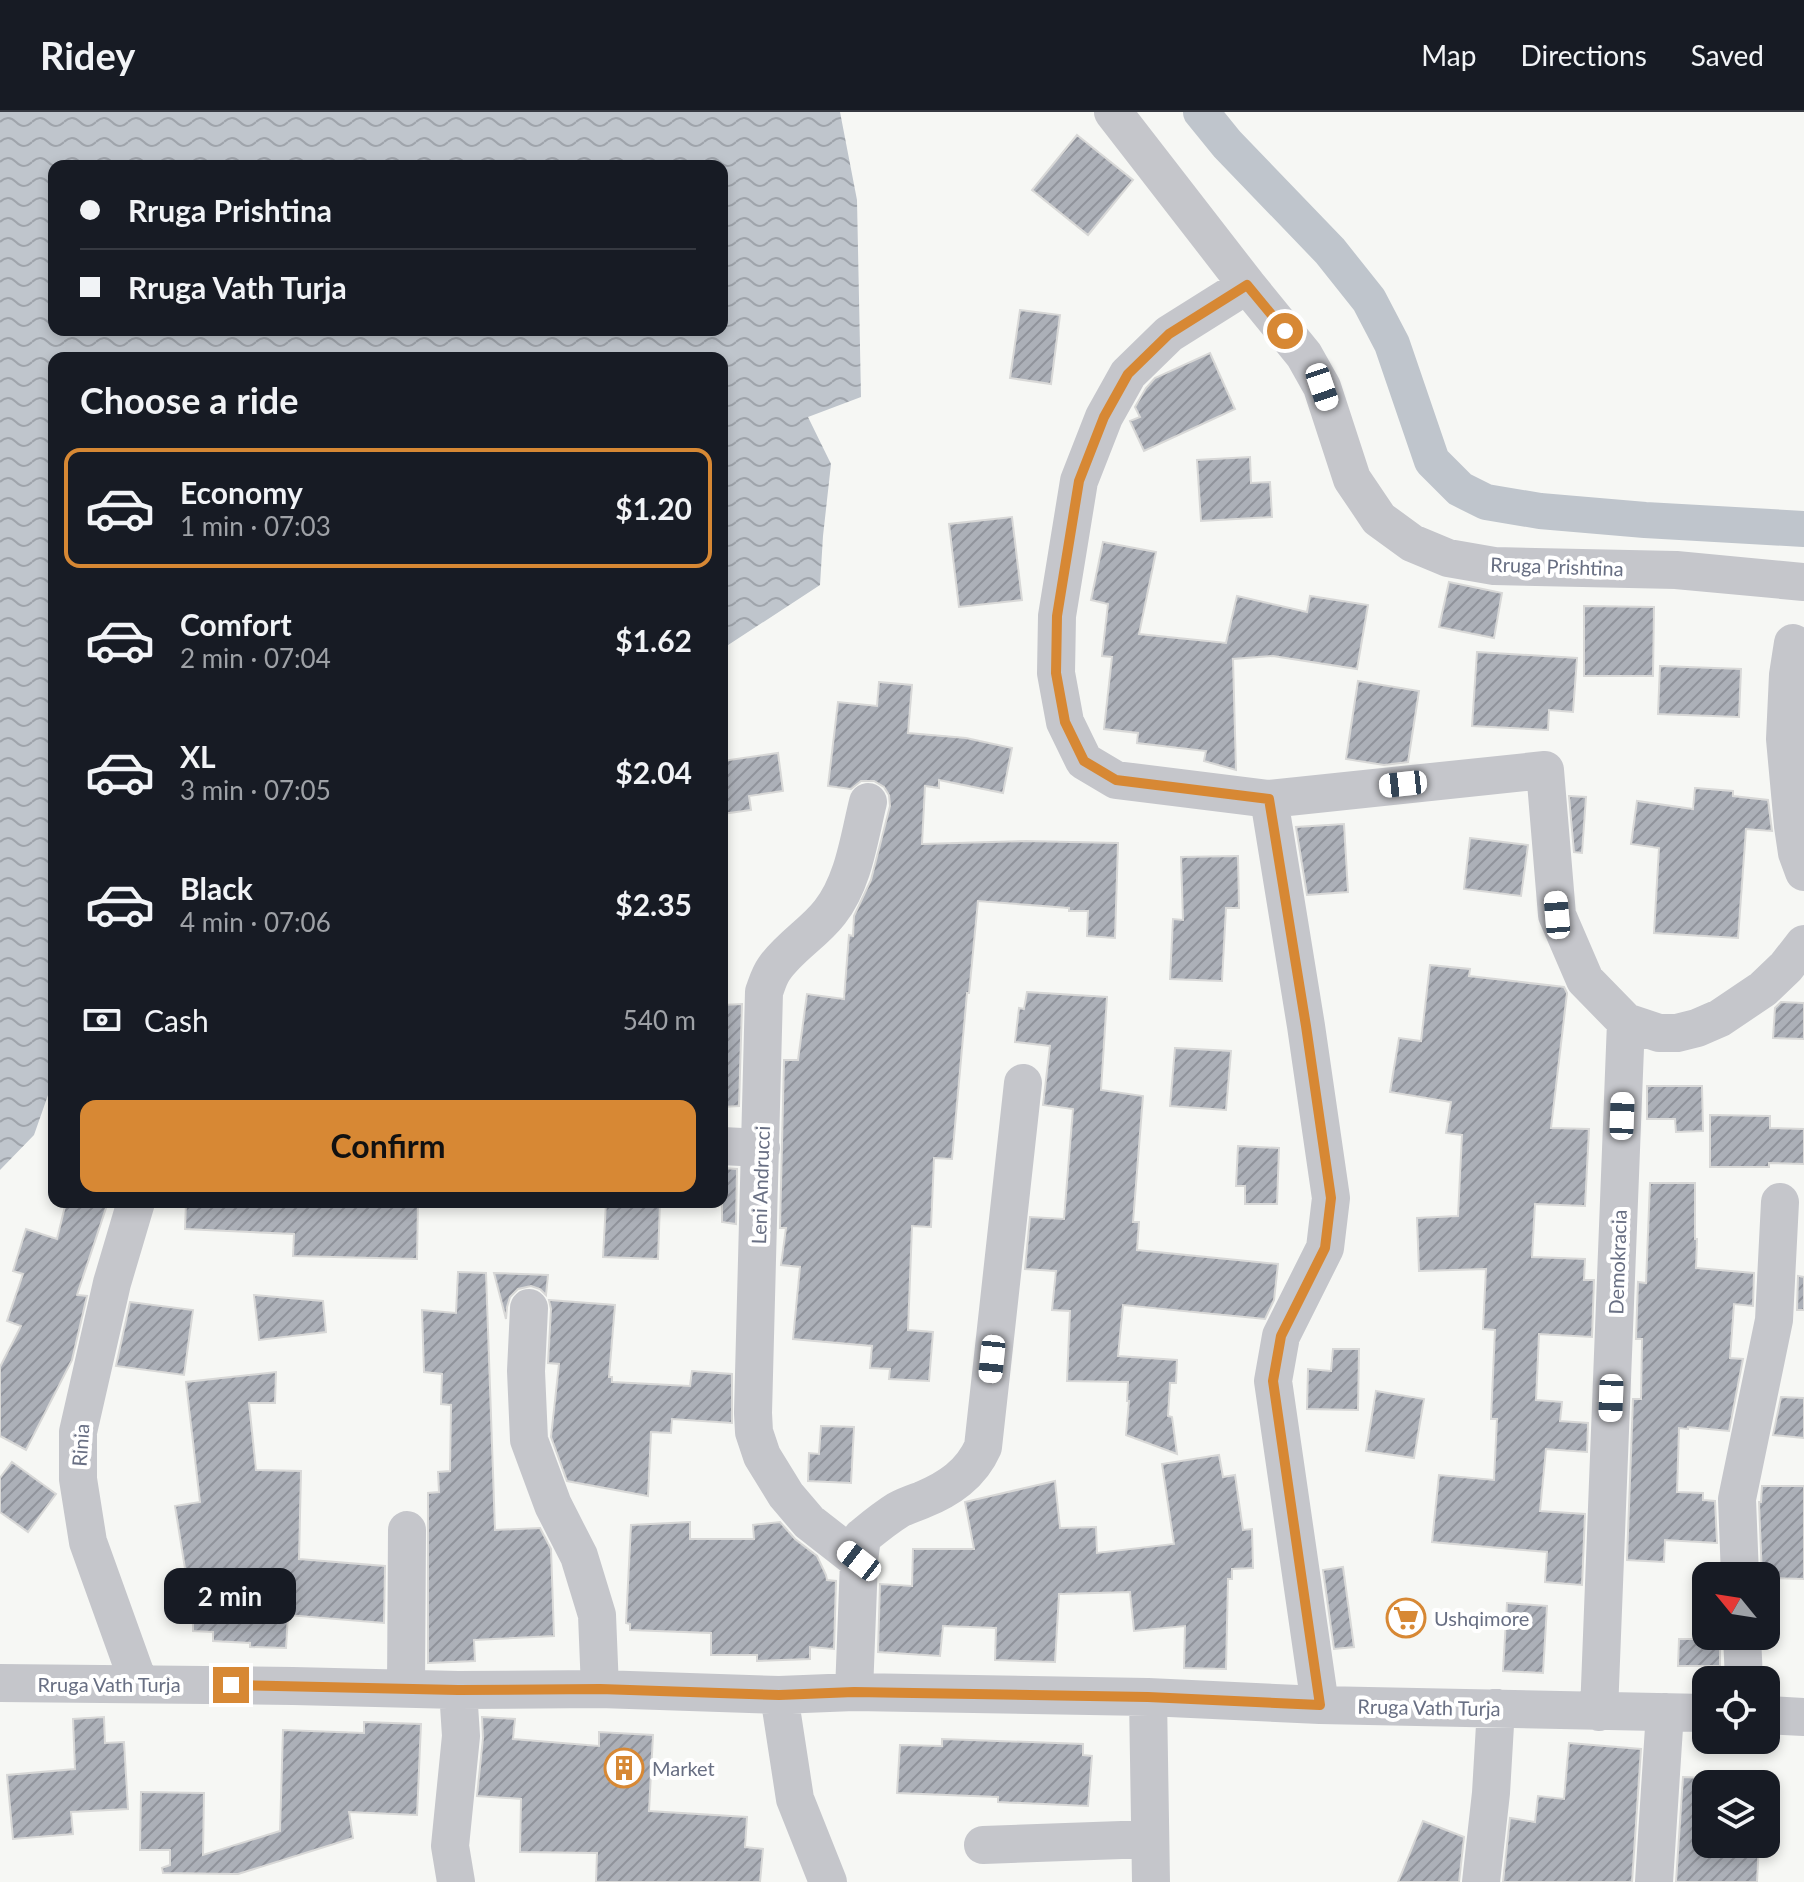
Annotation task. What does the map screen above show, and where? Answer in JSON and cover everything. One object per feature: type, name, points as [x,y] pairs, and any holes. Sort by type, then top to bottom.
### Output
[{"type":"street","name":"Rruga Prishtina","points":[[1113,112],[1304,355],[1322,387],[1352,479],[1379,519],[1412,543],[1448,558],[1494,566],[1676,570],[1804,582]]},
{"type":"street","points":[[1247,285],[1169,334],[1128,374],[1104,417],[1079,481],[1057,616],[1056,673],[1065,722],[1084,761],[1116,780],[1269,799],[1545,770],[1557,915],[1585,980],[1626,1022],[1659,1033],[1677,1033],[1708,1023],[1741,1005],[1786,967],[1804,944]]},
{"type":"street","points":[[1793,643],[1785,739],[1793,826],[1804,872]]},
{"type":"street","points":[[1269,799],[1331,1198],[1325,1248],[1281,1336],[1273,1381],[1320,1705]]},
{"type":"street","name":"Leni Andrucci","points":[[859,1561],[809,1522],[786,1495],[762,1456],[754,1432],[753,1413],[764,992],[771,972],[829,914],[842,894],[868,802]]},
{"type":"street","name":"Demokracia","points":[[1599,1712],[1626,1022]]},
{"type":"street","points":[[854,1692],[862,1537],[900,1509],[951,1486],[977,1461],[983,1447],[1023,1083]]},
{"type":"street","points":[[728,1146],[761,1148]]},
{"type":"street","points":[[1739,1562],[1737,1499],[1774,1320],[1780,1202]]},
{"type":"street","name":"Rinia","points":[[134,1208],[112,1283],[78,1432],[78,1479],[88,1542],[139,1684]]},
{"type":"street","points":[[529,1308],[526,1371],[529,1440],[553,1505],[579,1556],[597,1615],[600,1689]]},
{"type":"street","points":[[406,1689],[407,1530]]},
{"type":"street","name":"Rruga Vath Turja","points":[[0,1683],[458,1690],[600,1689],[779,1695],[854,1692],[1148,1697],[1320,1705],[1692,1713]]},
{"type":"street","points":[[456,1882],[450,1846],[461,1736],[458,1690]]},
{"type":"street","points":[[779,1695],[795,1799],[828,1882]]},
{"type":"street","points":[[1148,1697],[1151,1882]]},
{"type":"street","points":[[1481,1882],[1496,1708]]},
{"type":"street","points":[[1654,1882],[1665,1712]]},
{"type":"street","points":[[1780,1716],[1804,1717]]},
{"type":"street","points":[[983,1845],[1150,1839]]},
{"type":"water","points":[[0,112],[840,112],[857,200],[861,397],[808,417],[831,464],[820,585],[728,645],[728,352],[48,352],[48,1095],[34,1135],[0,1170]]},
{"type":"building","points":[[1077,135],[1133,180],[1088,235],[1032,190]]},
{"type":"building","points":[[1020,310],[1060,315],[1051,384],[1010,378]]},
{"type":"building","points":[[1210,353],[1235,409],[1144,451],[1130,421],[1140,417],[1135,407],[1146,388],[1155,378]]},
{"type":"building","points":[[1250,457],[1251,483],[1270,482],[1272,517],[1201,521],[1197,460]]},
{"type":"building","points":[[1012,517],[1022,600],[959,607],[949,524]]},
{"type":"building","points":[[1103,542],[1156,552],[1139,634],[1226,643],[1237,596],[1307,612],[1310,596],[1368,605],[1357,669],[1273,656],[1233,659],[1236,770],[1204,761],[1206,751],[1137,743],[1138,733],[1104,729],[1112,657],[1102,656],[1108,604],[1091,600]]},
{"type":"building","points":[[1449,582],[1502,593],[1494,638],[1439,627]]},
{"type":"building","points":[[1584,606],[1654,607],[1653,676],[1584,676]]},
{"type":"building","points":[[1477,652],[1577,658],[1573,712],[1549,710],[1548,730],[1472,726]]},
{"type":"building","points":[[1660,666],[1741,669],[1739,717],[1658,714]]},
{"type":"building","points":[[1358,681],[1419,691],[1408,762],[1384,765],[1346,759]]},
{"type":"building","points":[[879,682],[912,685],[908,733],[966,738],[1012,748],[1003,793],[939,780],[939,788],[925,786],[922,844],[1025,841],[1118,843],[1115,938],[1087,936],[1088,911],[978,901],[952,1159],[934,1158],[931,1227],[912,1226],[908,1330],[933,1332],[929,1381],[889,1379],[890,1369],[870,1368],[872,1346],[793,1339],[800,1267],[781,1265],[786,1228],[780,1228],[784,1060],[798,1060],[807,994],[844,999],[849,935],[853,936],[854,916],[871,880],[890,806],[884,787],[874,781],[861,781],[851,789],[828,786],[838,702],[877,706]]},
{"type":"building","points":[[778,753],[783,791],[749,796],[751,810],[728,813],[728,760]]},
{"type":"building","points":[[1695,788],[1733,791],[1733,796],[1768,800],[1772,831],[1746,829],[1738,938],[1654,933],[1659,848],[1631,844],[1637,801],[1693,809]]},
{"type":"building","points":[[1569,796],[1586,797],[1582,853],[1574,852]]},
{"type":"building","points":[[1344,824],[1348,892],[1307,895],[1296,827]]},
{"type":"building","points":[[1470,838],[1528,845],[1521,896],[1464,889]]},
{"type":"building","points":[[1238,856],[1239,908],[1226,908],[1222,981],[1170,979],[1173,919],[1183,920],[1181,857]]},
{"type":"building","points":[[1430,965],[1470,969],[1469,976],[1564,987],[1567,993],[1551,1128],[1589,1129],[1585,1206],[1535,1204],[1532,1257],[1585,1259],[1584,1280],[1594,1280],[1592,1337],[1539,1334],[1536,1400],[1562,1402],[1560,1421],[1588,1423],[1587,1452],[1546,1449],[1540,1511],[1585,1514],[1582,1585],[1545,1582],[1547,1552],[1432,1542],[1439,1475],[1494,1480],[1497,1419],[1491,1419],[1495,1330],[1483,1329],[1486,1269],[1419,1271],[1417,1218],[1458,1216],[1462,1135],[1446,1133],[1451,1102],[1390,1092],[1399,1038],[1421,1041]]},
{"type":"building","points":[[1027,992],[1107,997],[1101,1090],[1143,1096],[1133,1222],[1139,1222],[1137,1250],[1278,1264],[1274,1300],[1265,1319],[1123,1305],[1118,1356],[1177,1360],[1176,1383],[1170,1383],[1168,1416],[1172,1417],[1177,1454],[1126,1435],[1128,1382],[1067,1381],[1070,1311],[1052,1310],[1056,1271],[1025,1269],[1030,1217],[1064,1219],[1073,1109],[1043,1105],[1050,1046],[1015,1042],[1019,1008],[1024,1009]]},
{"type":"building","points":[[1781,1002],[1804,1003],[1804,1039],[1773,1038],[1775,1008]]},
{"type":"building","points":[[742,1004],[739,1106],[728,1107],[728,1005]]},
{"type":"building","points":[[1175,1048],[1231,1051],[1226,1110],[1170,1106]]},
{"type":"building","points":[[1647,1086],[1702,1086],[1703,1131],[1676,1132],[1675,1119],[1647,1119]]},
{"type":"building","points":[[1710,1115],[1770,1116],[1770,1128],[1804,1129],[1804,1164],[1710,1167]]},
{"type":"building","points":[[1238,1146],[1279,1148],[1277,1204],[1245,1204],[1245,1186],[1236,1186]]},
{"type":"building","points":[[728,1168],[737,1169],[736,1224],[722,1222],[722,1208],[728,1208]]},
{"type":"building","points":[[1650,1183],[1695,1183],[1696,1268],[1754,1273],[1753,1306],[1734,1304],[1730,1358],[1743,1359],[1729,1431],[1679,1428],[1677,1492],[1703,1493],[1703,1500],[1715,1501],[1717,1543],[1665,1540],[1664,1562],[1627,1560],[1633,1399],[1641,1399],[1642,1339],[1636,1339],[1638,1282],[1646,1283]]},
{"type":"building","points":[[65,1208],[106,1208],[77,1295],[87,1296],[72,1360],[26,1450],[0,1436],[0,1367],[21,1326],[7,1321],[23,1274],[13,1271],[26,1229],[57,1239]]},
{"type":"building","points":[[186,1208],[418,1208],[417,1259],[293,1256],[294,1234],[185,1229]]},
{"type":"building","points":[[606,1208],[660,1208],[658,1259],[603,1257]]},
{"type":"building","points":[[458,1272],[486,1273],[495,1530],[540,1528],[551,1549],[554,1636],[474,1640],[475,1661],[428,1663],[428,1493],[439,1492],[438,1472],[450,1471],[451,1405],[441,1404],[442,1374],[424,1372],[422,1310],[456,1313]]},
{"type":"building","points":[[494,1273],[548,1275],[546,1295],[531,1286],[518,1289],[510,1297],[506,1319]]},
{"type":"building","points":[[1798,1276],[1804,1277],[1804,1310],[1797,1310]]},
{"type":"building","points":[[254,1295],[323,1301],[326,1332],[259,1340]]},
{"type":"building","points":[[549,1300],[615,1305],[609,1377],[612,1377],[612,1382],[690,1386],[692,1371],[732,1374],[732,1423],[672,1419],[671,1433],[651,1432],[648,1496],[567,1481],[551,1437],[559,1364],[548,1363]]},
{"type":"building","points":[[130,1302],[193,1310],[184,1375],[116,1366]]},
{"type":"building","points":[[1333,1349],[1359,1349],[1358,1410],[1307,1409],[1308,1369],[1331,1371]]},
{"type":"building","points":[[276,1372],[275,1403],[249,1403],[256,1470],[301,1471],[299,1559],[385,1566],[384,1623],[288,1615],[286,1648],[250,1647],[250,1643],[213,1641],[213,1632],[193,1631],[193,1623],[175,1622],[177,1581],[187,1581],[175,1506],[200,1502],[186,1382]]},
{"type":"building","points":[[1376,1391],[1424,1399],[1414,1458],[1366,1451]]},
{"type":"building","points":[[1781,1397],[1804,1398],[1804,1438],[1773,1435]]},
{"type":"building","points":[[821,1426],[854,1427],[851,1483],[808,1481],[809,1453],[819,1454]]},
{"type":"building","points":[[1219,1455],[1223,1477],[1235,1475],[1243,1530],[1252,1529],[1253,1568],[1232,1569],[1232,1579],[1228,1579],[1226,1669],[1184,1668],[1185,1626],[1134,1631],[1130,1592],[1059,1594],[1055,1662],[995,1660],[996,1628],[943,1626],[940,1656],[878,1652],[880,1584],[912,1586],[913,1549],[974,1549],[965,1502],[1055,1481],[1060,1528],[1096,1527],[1097,1553],[1174,1544],[1162,1464]]},
{"type":"building","points":[[12,1462],[56,1494],[28,1532],[0,1512],[0,1478]]},
{"type":"building","points":[[1762,1486],[1804,1486],[1804,1579],[1780,1578],[1780,1562],[1761,1562]]},
{"type":"building","points":[[690,1522],[690,1539],[754,1539],[753,1525],[780,1522],[817,1556],[827,1580],[836,1581],[834,1649],[810,1647],[810,1659],[757,1661],[757,1655],[711,1655],[711,1633],[630,1630],[630,1624],[626,1623],[631,1525]]},
{"type":"building","points":[[1343,1567],[1354,1647],[1334,1649],[1323,1570]]},
{"type":"building","points":[[1507,1603],[1547,1606],[1543,1673],[1503,1671]]},
{"type":"building","points":[[1679,1639],[1692,1639],[1692,1650],[1720,1650],[1720,1666],[1678,1666]]},
{"type":"building","points":[[104,1717],[105,1743],[124,1742],[128,1809],[71,1812],[73,1834],[13,1839],[7,1775],[75,1769],[73,1719]]},
{"type":"building","points":[[482,1717],[515,1719],[513,1739],[599,1746],[599,1732],[653,1735],[649,1811],[747,1817],[745,1847],[763,1849],[760,1882],[596,1882],[597,1853],[520,1852],[521,1799],[477,1796]]},
{"type":"building","points":[[364,1722],[421,1724],[417,1815],[349,1812],[353,1838],[238,1874],[163,1873],[162,1868],[170,1865],[170,1850],[140,1850],[141,1792],[204,1793],[203,1855],[280,1831],[283,1730],[364,1733]]},
{"type":"building","points":[[942,1739],[1083,1744],[1083,1755],[1092,1756],[1088,1806],[998,1802],[998,1797],[897,1793],[900,1745],[942,1746]]},
{"type":"building","points":[[1569,1743],[1641,1749],[1632,1882],[1503,1882],[1510,1818],[1535,1822],[1538,1796],[1564,1799]]},
{"type":"building","points":[[1683,1777],[1692,1777],[1692,1858],[1758,1858],[1757,1882],[1676,1882]]},
{"type":"building","points":[[1423,1821],[1464,1837],[1459,1882],[1398,1882]]},
{"type":"waterway","points":[[1201,112],[1227,144],[1330,251],[1369,300],[1392,344],[1432,461],[1460,489],[1486,502],[1540,511],[1804,529]]},
{"type":"place","name":"Ushqimore","points":[[1406,1618]]},
{"type":"place","name":"Market","points":[[624,1768]]},
{"type":"route","points":[[231,1685],[458,1690],[600,1689],[779,1695],[854,1692],[1148,1697],[1320,1705],[1273,1381],[1281,1336],[1325,1248],[1331,1198],[1269,799],[1116,780],[1100,771],[1084,761],[1065,722],[1056,673],[1057,616],[1079,481],[1104,417],[1128,374],[1169,334],[1247,285],[1285,331]]}]
